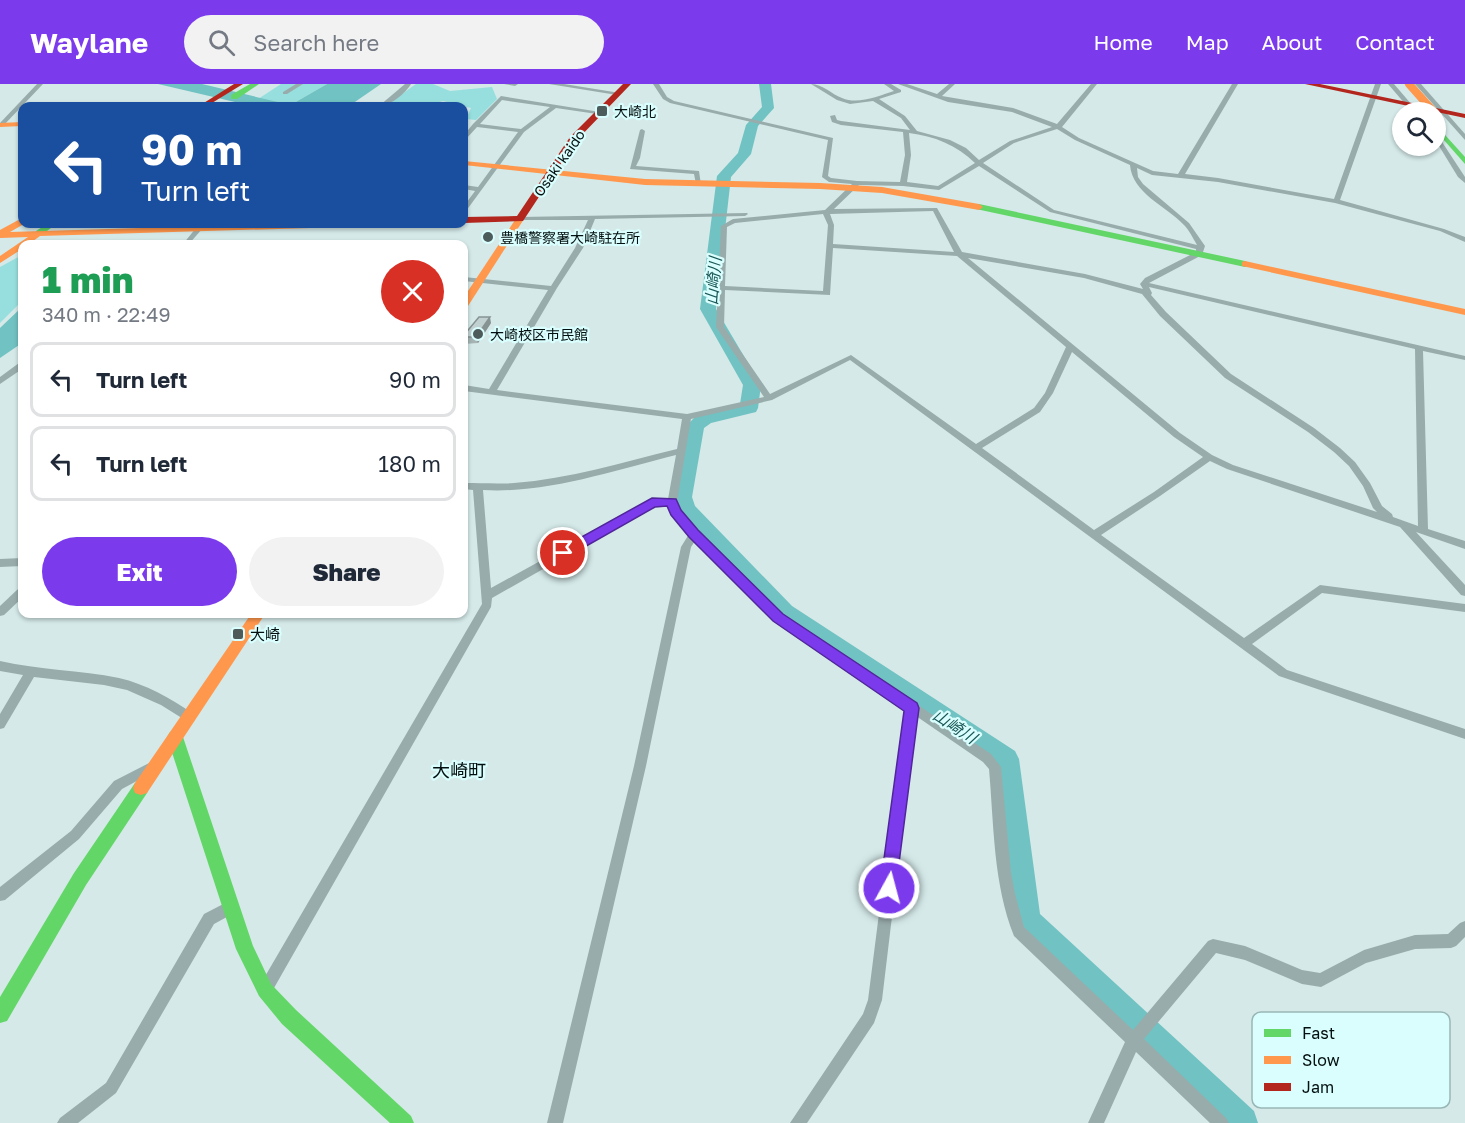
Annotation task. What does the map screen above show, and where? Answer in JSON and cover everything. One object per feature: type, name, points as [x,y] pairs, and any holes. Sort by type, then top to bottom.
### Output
[{"type":"main road","points":[[232,97],[269,84]]},
{"type":"main road","points":[[1309,84],[1375,90],[1399,102]]},
{"type":"main road","points":[[1399,84],[1414,102]]},
{"type":"main road","points":[[1409,84],[1426,102]]},
{"type":"main road","name":"Osaki kaido","points":[[468,298],[573,139],[622,89]]},
{"type":"main road","points":[[1446,114],[1465,116]]},
{"type":"main road","points":[[1,125],[18,124]]},
{"type":"main road","points":[[1446,125],[1465,149]]},
{"type":"main road","points":[[1446,143],[1460,165]]},
{"type":"main road","points":[[468,163],[645,182],[855,185],[924,196],[1199,251],[1465,312]]},
{"type":"main road","points":[[468,220],[520,219]]},
{"type":"main road","points":[[0,235],[18,224]]},
{"type":"main road","points":[[0,235],[39,239],[91,233],[187,228]]},
{"type":"main road","points":[[0,250],[18,241]]},
{"type":"main road","points":[[0,260],[18,250]]},
{"type":"main road","points":[[0,260],[18,252]]},
{"type":"main road","points":[[0,1014],[80,879],[255,618]]},
{"type":"main road","points":[[175,737],[245,949],[266,990],[290,1017],[404,1123]]},
{"type":"street","points":[[285,93],[300,84]]},
{"type":"street","points":[[387,102],[408,84]]},
{"type":"street","points":[[507,84],[515,84]]},
{"type":"street","points":[[552,84],[622,89]]},
{"type":"street","points":[[656,84],[665,98],[672,102],[831,139],[825,177],[829,180],[855,185],[903,184],[939,188],[1012,142],[1058,128],[1094,84]]},
{"type":"street","points":[[814,84],[839,99],[852,103],[896,93]]},
{"type":"street","points":[[879,84],[896,93]]},
{"type":"street","points":[[887,84],[899,91],[896,93]]},
{"type":"street","points":[[901,84],[938,97],[1009,109],[1058,128],[1133,166],[1152,173],[1291,191],[1442,230],[1465,240]]},
{"type":"street","points":[[938,97],[952,84]]},
{"type":"street","points":[[1181,176],[1235,84]]},
{"type":"street","points":[[1391,84],[1406,102]]},
{"type":"street","points":[[1418,84],[1430,102]]},
{"type":"street","points":[[23,102],[38,86]]},
{"type":"street","points":[[1336,201],[1375,90]]},
{"type":"street","points":[[468,134],[501,98],[597,112]]},
{"type":"street","points":[[874,99],[903,117],[915,132]]},
{"type":"street","points":[[468,204],[522,130],[555,106]]},
{"type":"street","points":[[1,125],[18,107]]},
{"type":"street","points":[[833,116],[834,121],[841,123],[915,132],[958,144],[978,162],[1060,215],[1199,251]]},
{"type":"street","points":[[1446,121],[1465,138]]},
{"type":"street","points":[[476,125],[522,130]]},
{"type":"street","points":[[642,131],[639,140],[639,157],[632,168],[697,172],[699,184]]},
{"type":"street","points":[[903,184],[908,155],[906,131]]},
{"type":"street","points":[[1446,150],[1465,169]]},
{"type":"street","points":[[1460,165],[1465,181]]},
{"type":"street","points":[[1133,166],[1135,177],[1141,185],[1187,224],[1201,246],[1199,251],[1148,280],[1146,294],[1163,314],[1228,376],[1311,430],[1352,464],[1367,485],[1378,508],[1402,523],[1465,592]]},
{"type":"street","points":[[769,398],[720,327],[724,226],[733,221],[826,213],[855,185]]},
{"type":"street","points":[[468,188],[478,189]]},
{"type":"street","points":[[520,219],[935,209],[959,254],[1177,435],[1209,457],[1291,489],[1465,545]]},
{"type":"street","points":[[723,288],[827,293],[831,225],[826,213]]},
{"type":"street","points":[[491,392],[579,248],[593,217]]},
{"type":"street","points":[[190,240],[201,228]]},
{"type":"street","points":[[830,246],[959,254],[1085,276],[1465,358]]},
{"type":"street","points":[[468,279],[553,288]]},
{"type":"street","points":[[975,448],[1037,410],[1049,393],[1071,346]]},
{"type":"street","points":[[1419,348],[1423,531]]},
{"type":"street","points":[[468,389],[687,417],[769,398],[851,357],[1283,673],[1465,734]]},
{"type":"street","points":[[0,381],[18,368]]},
{"type":"street","points":[[687,417],[672,502],[675,512],[694,534],[782,621],[987,758],[995,767],[1007,884],[1012,914],[1019,931],[1221,1123]]},
{"type":"street","points":[[468,487],[478,488],[555,481],[680,451]]},
{"type":"street","points":[[1093,535],[1209,457]]},
{"type":"street","points":[[266,990],[331,872],[488,604],[478,488]]},
{"type":"street","points":[[488,595],[652,503],[672,502]]},
{"type":"street","points":[[555,1123],[640,766],[686,547],[694,534]]},
{"type":"street","points":[[0,563],[18,562]]},
{"type":"street","points":[[1243,645],[1320,590],[1465,608]]},
{"type":"street","points":[[0,612],[18,596]]},
{"type":"street","points":[[0,666],[30,674],[120,683],[158,699],[189,717]]},
{"type":"street","points":[[0,724],[30,674]]},
{"type":"street","points":[[798,1123],[869,1017],[875,1000],[911,708]]},
{"type":"street","points":[[0,895],[75,835],[118,785],[157,764]]},
{"type":"street","points":[[65,1123],[111,1088],[209,919],[231,907]]},
{"type":"street","points":[[1096,1123],[1133,1040],[1213,946],[1245,953],[1302,977],[1321,980],[1364,957],[1415,942],[1451,941],[1465,928]]},
{"type":"shaded area","points":[[158,84],[202,84],[278,102],[235,102]]},
{"type":"shaded area","points":[[281,84],[327,84],[296,102],[255,101]]},
{"type":"shaded area","points":[[327,84],[381,84],[355,102],[296,102]]},
{"type":"shaded area","points":[[416,84],[433,84],[450,91],[492,87],[497,99],[476,120],[468,119],[471,108],[468,107],[468,102],[391,102]]},
{"type":"shaded area","points":[[18,257],[18,305],[0,323],[0,267]]},
{"type":"shaded area","points":[[18,311],[18,346],[0,358],[0,328]]},
{"type":"building","points":[[479,317],[490,317],[476,337],[468,337],[468,330]]},
{"type":"waterway","name":"山崎川","points":[[765,84],[768,108],[752,125],[744,154],[724,176],[708,309],[752,385],[749,408],[705,418],[695,426],[682,497],[685,509],[784,612],[1006,759],[1027,921],[1242,1123]]},
{"type":"traffic: fast","points":[[234,97],[255,84]]},
{"type":"traffic: fast","points":[[1446,139],[1465,162]]},
{"type":"traffic: fast","points":[[979,207],[1245,264]]},
{"type":"traffic: fast","points":[[39,233],[46,228]]},
{"type":"traffic: fast","points":[[175,737],[245,949],[265,990],[289,1017],[404,1123]]},
{"type":"traffic: fast","points":[[0,1014],[80,879],[141,788]]},
{"type":"traffic: slow","points":[[1409,84],[1425,102]]},
{"type":"traffic: slow","points":[[0,125],[18,124]]},
{"type":"traffic: slow","points":[[468,163],[645,182],[820,186],[882,190],[979,207]]},
{"type":"traffic: slow","points":[[468,298],[520,219]]},
{"type":"traffic: slow","points":[[0,234],[18,223]]},
{"type":"traffic: slow","points":[[0,235],[218,228]]},
{"type":"traffic: slow","points":[[29,240],[38,234]]},
{"type":"traffic: slow","points":[[0,260],[18,248]]},
{"type":"traffic: slow","points":[[1245,264],[1465,312]]},
{"type":"traffic: slow","points":[[141,788],[255,618]]},
{"type":"traffic: jam","points":[[210,102],[239,84]]},
{"type":"traffic: jam","points":[[468,220],[520,219],[573,139],[627,84]]},
{"type":"traffic: jam","points":[[1309,84],[1465,116]]},
{"type":"place","name":"大崎北","points":[[602,111]]},
{"type":"place","name":"豊橋警察署大崎駐在所","points":[[488,237]]},
{"type":"place","name":"大崎校区市民館","points":[[478,334]]},
{"type":"place","name":"大崎","points":[[238,634]]},
{"type":"district","name":"大崎町","points":[[459,770]]},
{"type":"route","points":[[563,553],[652,503],[672,502],[675,512],[694,534],[787,625],[911,708],[889,888]]}]
